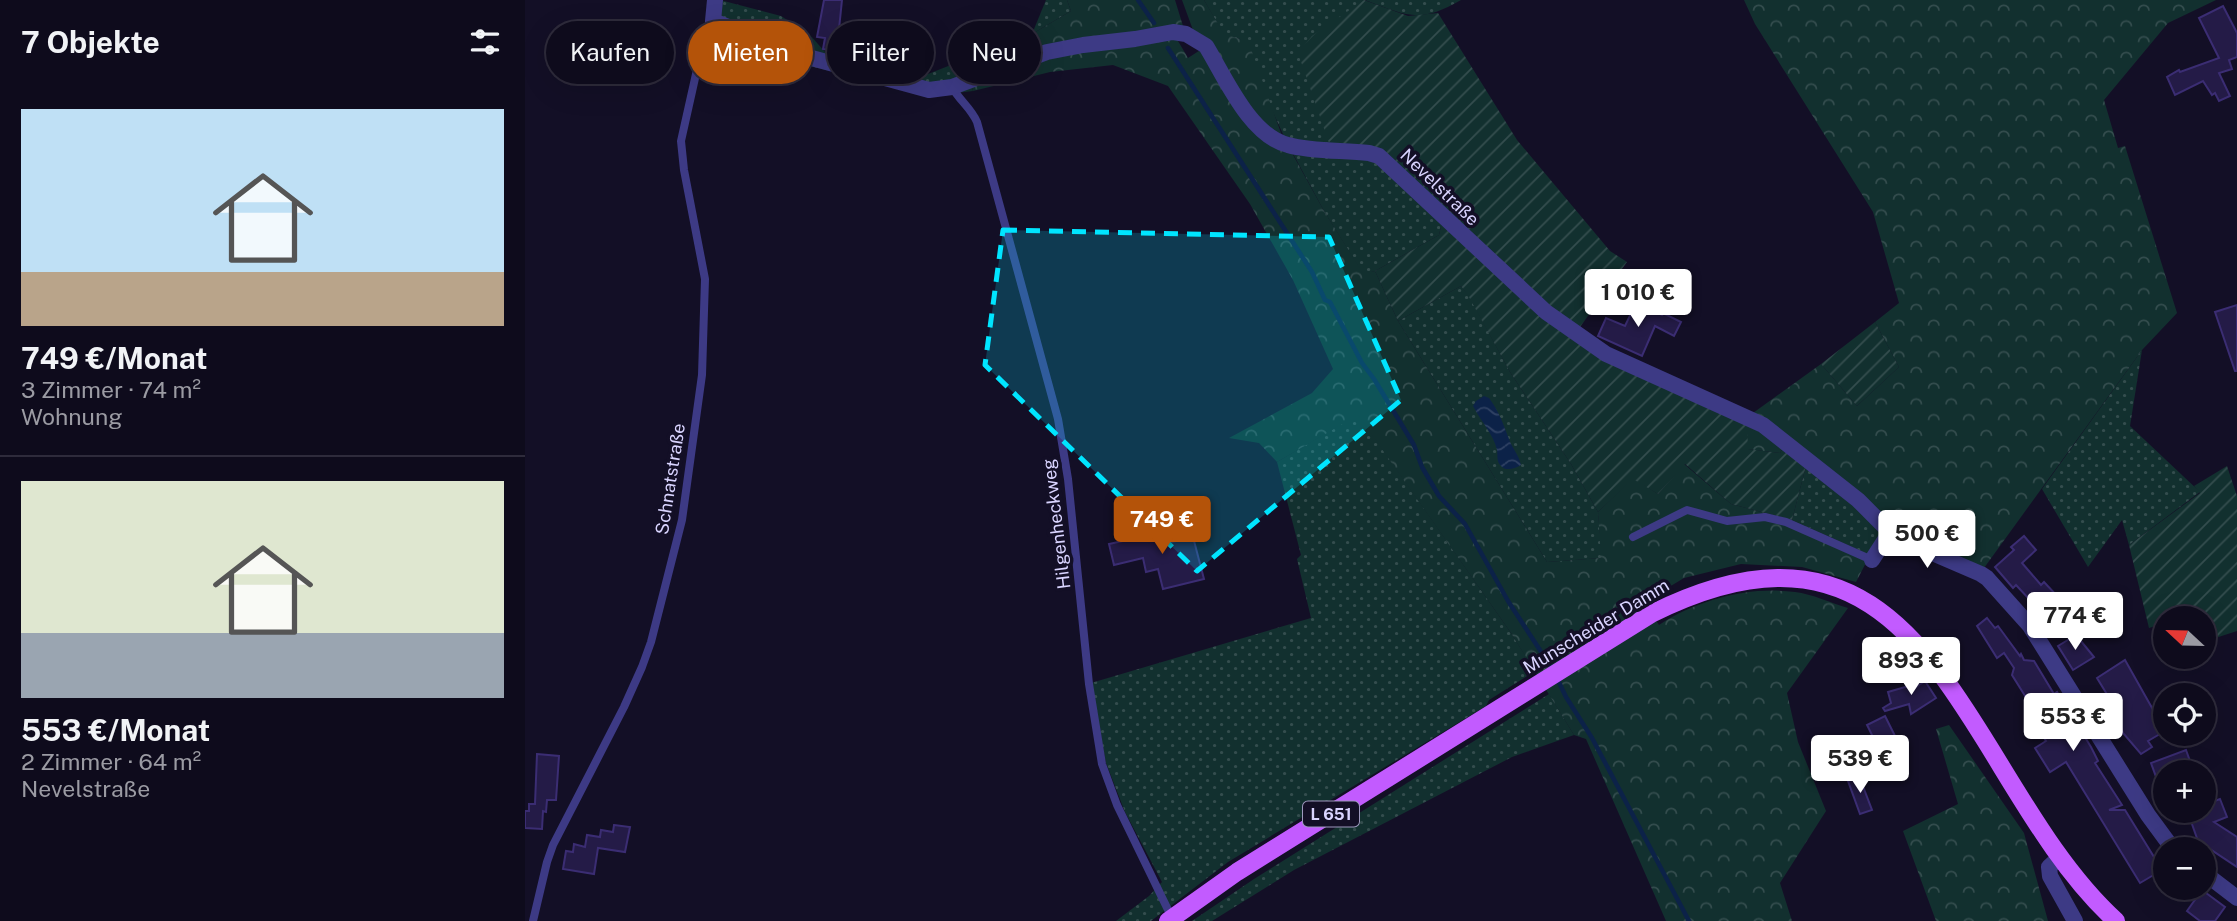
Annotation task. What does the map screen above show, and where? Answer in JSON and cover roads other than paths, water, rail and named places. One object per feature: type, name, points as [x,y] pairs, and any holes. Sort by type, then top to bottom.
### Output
[{"type":"main road","name":"Munscheider Damm","points":[[1170,919],[1237,872],[1651,614],[1711,587],[1754,578],[1800,579],[1828,586],[1870,605],[1899,625],[1932,661],[2073,875],[2116,921]]},
{"type":"street","points":[[713,21],[715,0]]},
{"type":"street","name":"Nevelstraße","points":[[813,58],[920,88],[939,90],[1047,52],[1173,32],[1196,39],[1206,46],[1252,120],[1268,136],[1280,143],[1295,146],[1379,156],[1546,312],[1606,354],[1763,425],[1858,500],[1890,532],[1981,574],[2030,626],[2164,837]]},
{"type":"street","points":[[1872,560],[1890,532]]},
{"type":"street","points":[[2060,857],[2049,867],[2050,876],[2075,921]]},
{"type":"street","points":[[2216,882],[2237,898]]},
{"type":"lane","name":"Schnatstraße","points":[[533,921],[553,845],[642,667],[682,520],[702,375],[705,279],[681,141],[694,84]]},
{"type":"lane","name":"Hilgenheckweg","points":[[951,87],[977,122],[1058,419],[1068,478],[1091,706],[1102,764],[1117,805],[1170,919]]},
{"type":"lane","points":[[1633,537],[1687,510],[1727,521],[1765,517],[1786,522],[1872,560]]},
{"type":"water","points":[[1484,396],[1489,398],[1498,413],[1521,465],[1506,469],[1498,462],[1493,439],[1473,406]]},
{"type":"waterway","points":[[1138,0],[1154,23]]},
{"type":"waterway","points":[[1168,48],[1312,272],[1362,363],[1414,445],[1422,467],[1439,496],[1465,524],[1508,601],[1553,670]]},
{"type":"waterway","points":[[1557,678],[1592,738],[1689,921]]}]
